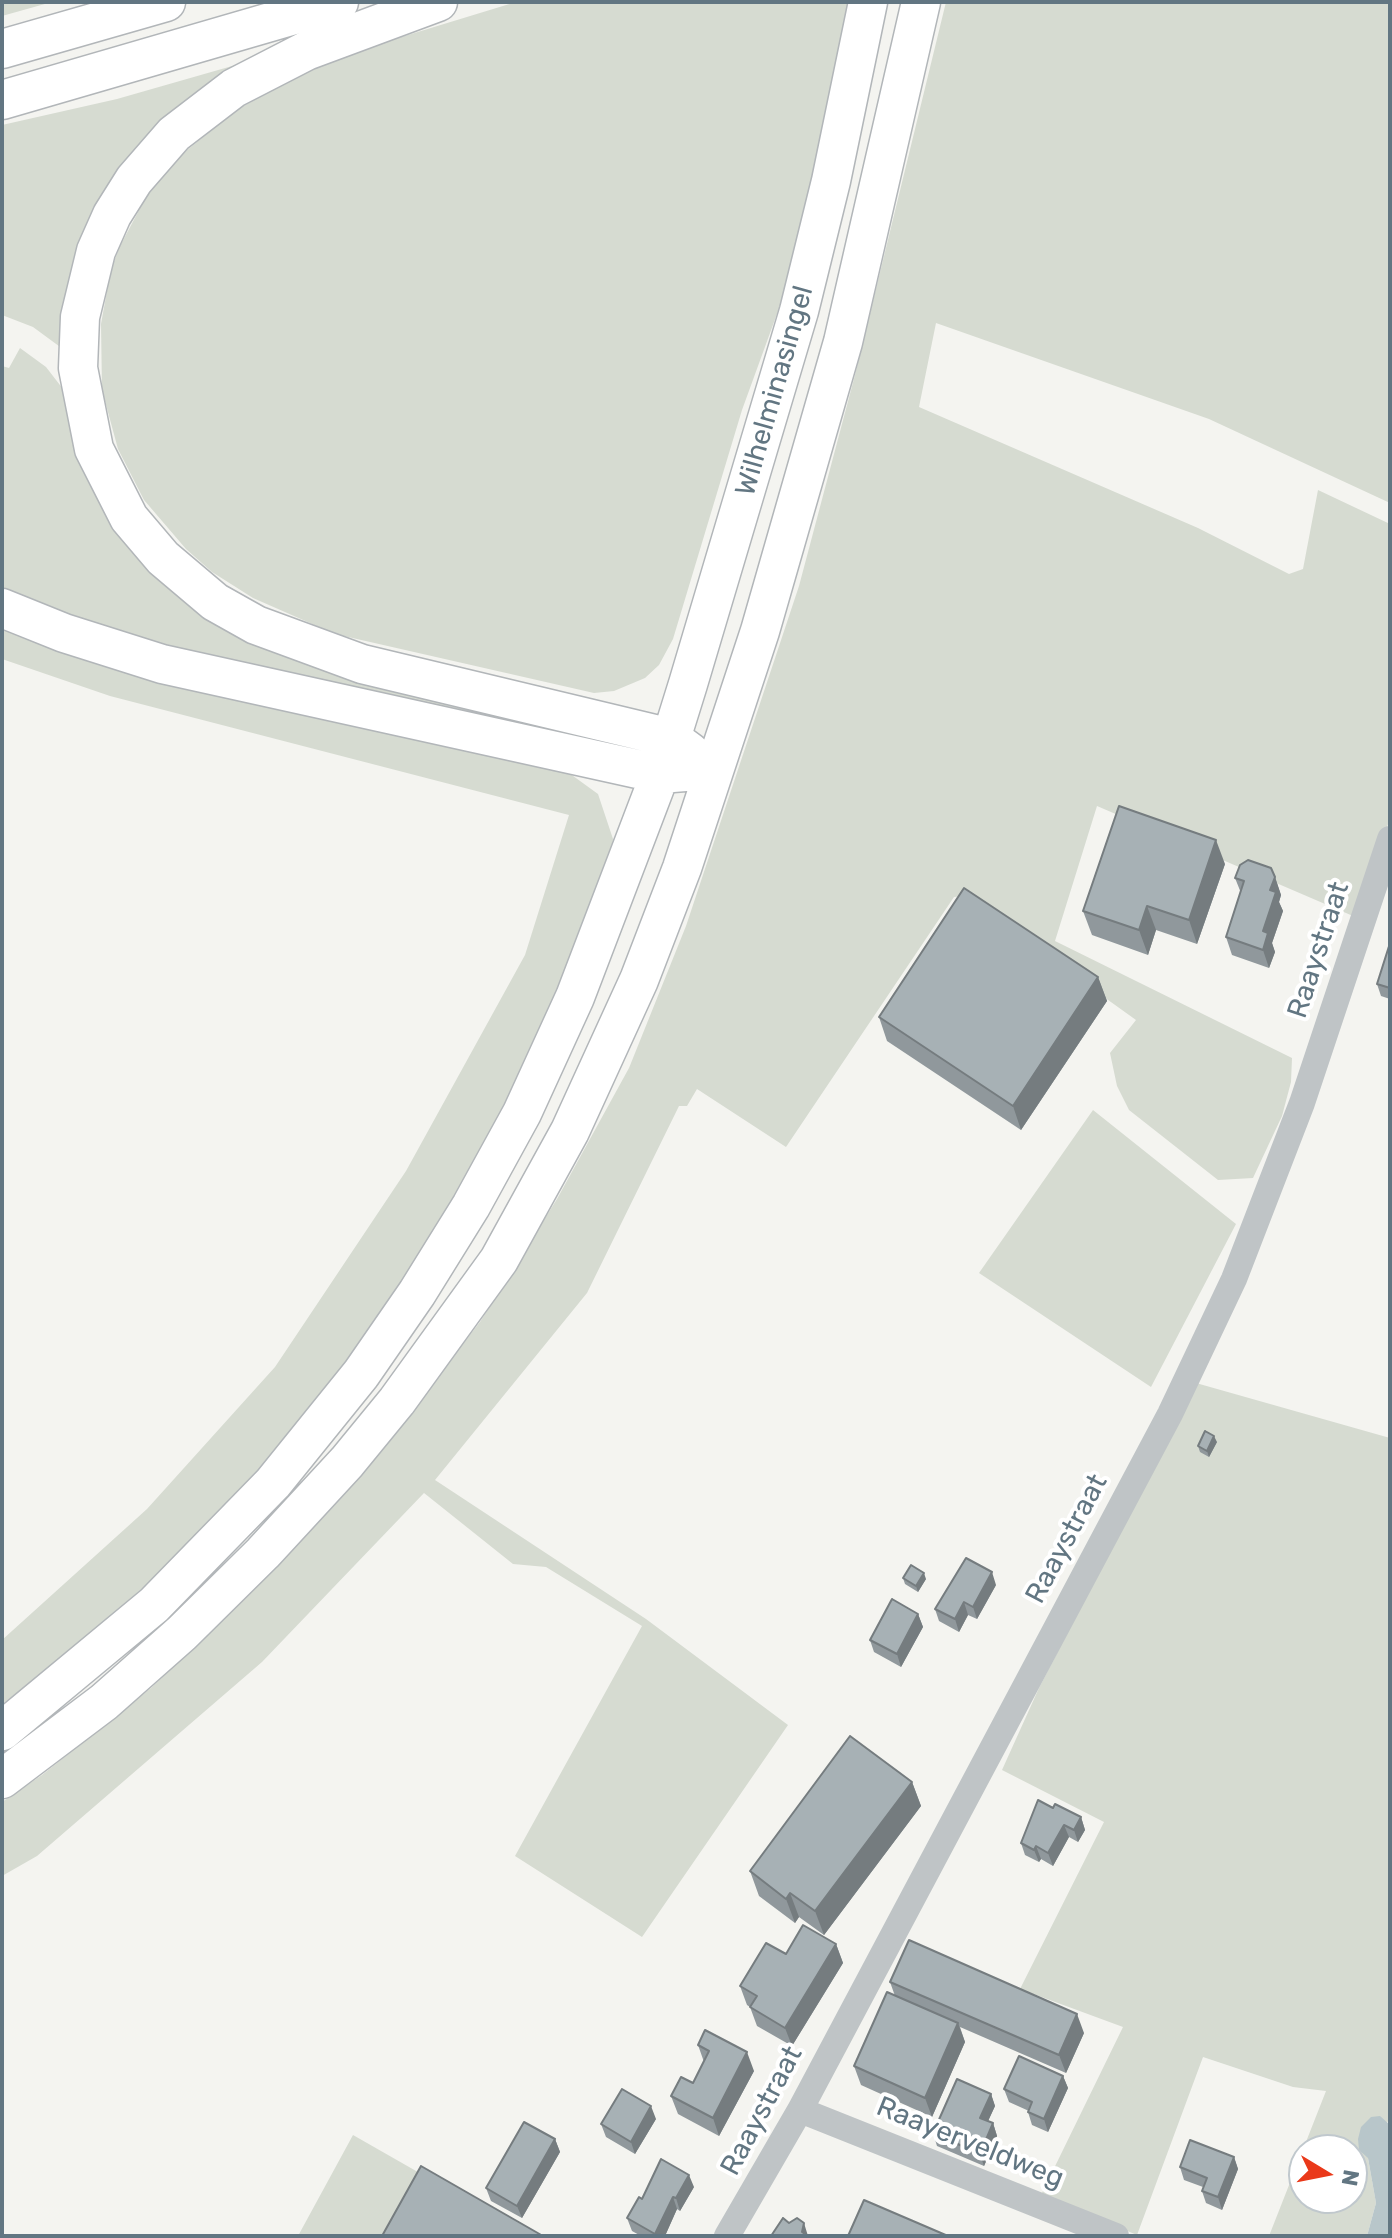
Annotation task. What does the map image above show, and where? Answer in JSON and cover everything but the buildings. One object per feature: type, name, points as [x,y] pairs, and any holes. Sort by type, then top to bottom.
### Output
[{"type":"highway","points":[[2,49],[166,2]]},
{"type":"highway","points":[[2,100],[339,2]]},
{"type":"highway","points":[[438,2],[306,51],[246,81],[184,125],[142,171],[108,224],[86,285],[78,368],[88,432],[107,479],[140,533],[188,581],[242,618],[304,646],[362,664],[671,738],[716,771]]},
{"type":"highway","name":"Wilhelminasingel","points":[[2,1731],[79,1671],[154,1605],[228,1532],[317,1431],[417,1293],[503,1150],[575,997],[660,774],[799,311],[831,181],[868,2]]},
{"type":"highway","name":"Wilhelminasingel","points":[[2,1779],[104,1702],[182,1633],[263,1553],[347,1462],[451,1329],[499,1260],[593,1085],[645,966],[716,771],[823,423],[875,215],[921,2]]},
{"type":"highway","points":[[2,608],[64,633],[162,664],[660,774],[716,771]]},
{"type":"street","name":"Raaystraat","points":[[727,2236],[800,2110],[1170,1414],[1234,1279],[1302,1103],[1390,839]]},
{"type":"street","name":"Raayerveldweg","points":[[800,2110],[1116,2236]]},
{"type":"shaded area","points":[[2,2],[52,2],[2,16]]},
{"type":"shaded area","points":[[516,2],[851,2],[821,160],[786,289],[742,410],[673,639],[659,665],[645,678],[614,691],[594,693],[335,634],[253,598],[212,572],[186,549],[144,500],[118,449],[102,390],[101,324],[111,269],[145,199],[176,159],[238,109],[326,60]]},
{"type":"shaded area","points":[[946,2],[1390,2],[1390,503],[1209,419],[936,323],[919,407],[1198,528],[1289,574],[1303,569],[1318,490],[1390,524],[1390,819],[1353,916],[1097,806],[1055,941],[1292,1058],[1291,1082],[1282,1116],[1253,1178],[1218,1180],[1129,1110],[1117,1086],[1110,1053],[1136,1020],[963,896],[954,897],[786,1147],[697,1089],[687,1106],[679,1106],[587,1293],[435,1480],[646,1619],[788,1725],[642,1937],[515,1856],[642,1626],[546,1567],[513,1564],[424,1493],[262,1662],[37,1856],[2,1876],[2,1802],[42,1775],[151,1688],[256,1588],[371,1461],[480,1322],[557,1199],[629,1068],[686,926],[799,586],[855,375]]},
{"type":"shaded area","points":[[288,50],[164,131],[67,352],[33,327],[2,315],[2,125],[117,99]]},
{"type":"shaded area","points":[[20,348],[46,367],[63,389],[161,577],[537,714],[535,729],[104,632],[2,590],[2,366],[9,368]]},
{"type":"shaded area","points":[[2,619],[78,654],[216,696],[390,729],[569,773],[598,794],[613,839],[612,851],[547,1021],[459,1200],[345,1364],[234,1503],[89,1638],[2,1704],[2,1640],[147,1509],[275,1367],[406,1171],[525,955],[569,815],[110,696],[2,659]]},
{"type":"shaded area","points":[[1093,1110],[1236,1224],[1151,1387],[979,1273]]},
{"type":"shaded area","points":[[1196,1383],[1390,1438],[1390,2125],[1388,2121],[1368,2158],[1368,2134],[1309,2134],[1326,2091],[1293,2087],[1203,2057],[1137,2235],[1041,2195],[1123,2027],[1020,1989],[1104,1822],[1002,1770],[1039,1688]]},
{"type":"shaded area","points":[[1380,2116],[1390,2125],[1390,2236],[1367,2236],[1376,2203],[1368,2158],[1368,2134],[1359,2134],[1361,2127],[1371,2117]]},
{"type":"shaded area","points":[[353,2135],[530,2236],[298,2236]]},
{"type":"shaded area","points":[[1368,2158],[1376,2203],[1367,2236],[1269,2236],[1288,2188],[1288,2214],[1368,2214]]}]
